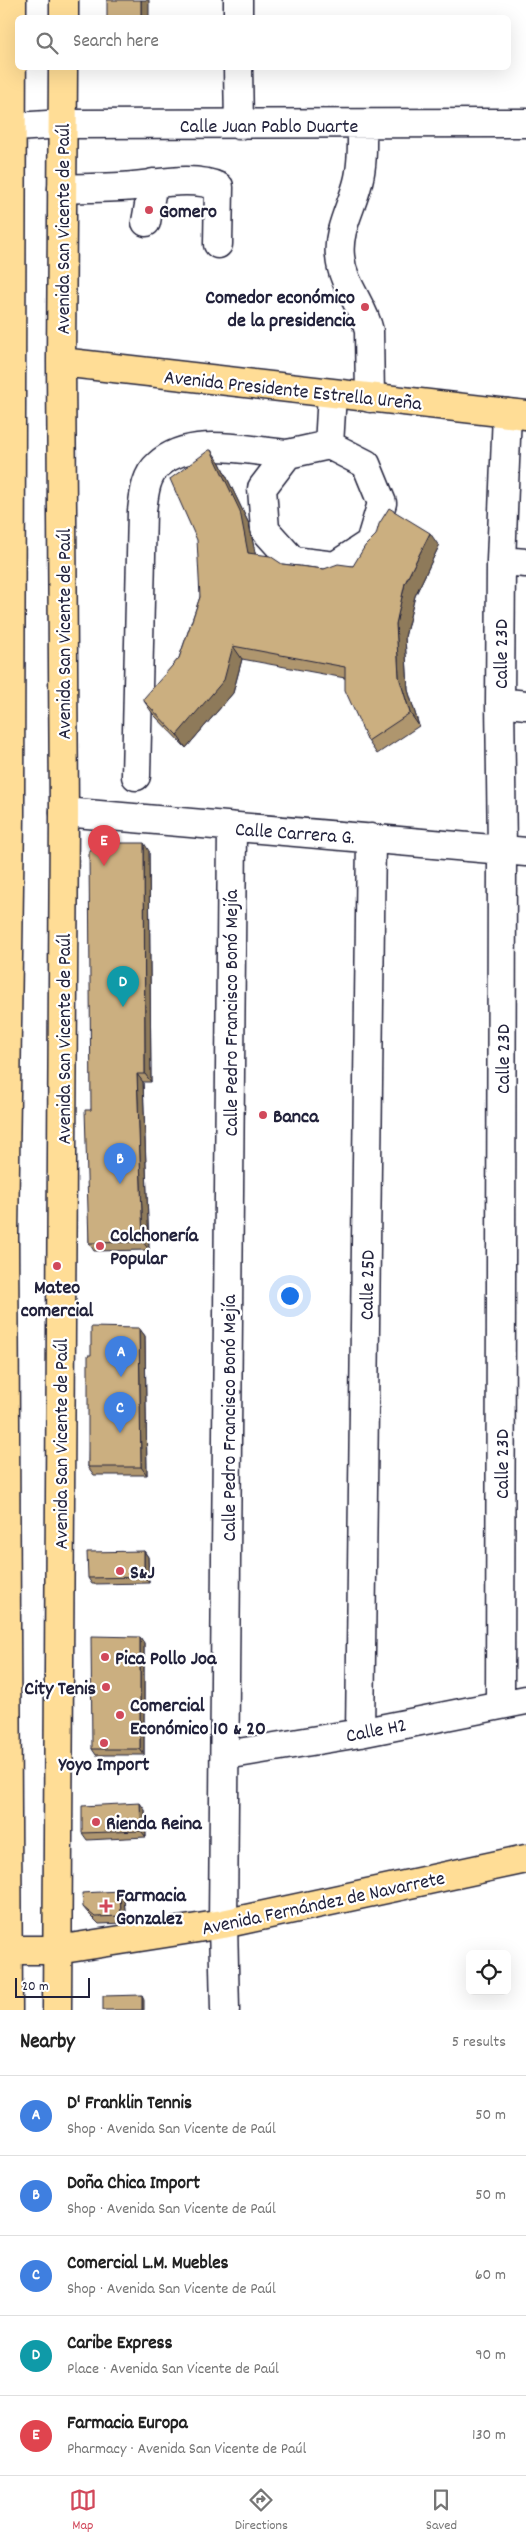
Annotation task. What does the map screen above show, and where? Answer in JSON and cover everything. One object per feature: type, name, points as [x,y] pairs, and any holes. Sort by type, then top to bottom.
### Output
[{"type":"main road","points":[[8,2010],[4,1950],[2,1234],[6,127],[12,0]]},
{"type":"main road","points":[[64,0],[64,15]]},
{"type":"main road","name":"Avenida San Vicente de Paúl","points":[[57,2010],[64,812],[60,362],[63,70]]},
{"type":"main road","name":"Avenida Presidente Estrella Ureña","points":[[60,362],[517,414]]},
{"type":"main road","name":"Avenida Fernández de Navarrete","points":[[4,1950],[57,1950],[223,1924],[526,1859]]},
{"type":"street","points":[[238,0],[238,15]]},
{"type":"street","points":[[238,70],[239,125]]},
{"type":"street","name":"Calle Juan Pablo Duarte","points":[[6,127],[62,124],[526,124]]},
{"type":"street","points":[[362,124],[359,177],[340,239],[339,255],[344,278],[366,321],[369,331],[370,398]]},
{"type":"street","points":[[62,189],[122,187],[153,183],[210,182],[219,187],[218,244]]},
{"type":"street","points":[[146,222],[153,183]]},
{"type":"street","points":[[329,445],[332,394]]},
{"type":"street","name":"Calle 23D","points":[[513,1703],[513,562],[517,414]]},
{"type":"street","points":[[136,776],[142,511],[146,485],[157,465],[177,452],[206,447],[288,454],[329,445],[366,464],[382,503],[370,543],[334,566],[293,560],[265,530],[262,488],[288,454]]},
{"type":"street","name":"Calle Carrera G.","points":[[64,812],[514,851]]},
{"type":"street","name":"Calle Pedro Francisco Bonó Mejía","points":[[225,2010],[223,1924],[226,1755],[232,827]]},
{"type":"street","name":"Calle 25D","points":[[360,1733],[371,838]]},
{"type":"street","name":"Calle H2","points":[[226,1755],[360,1733],[513,1703]]},
{"type":"building","points":[[107,0],[141,0],[141,15],[107,15]]},
{"type":"building","points":[[211,450],[240,511],[248,553],[270,556],[282,564],[324,569],[338,564],[353,566],[365,546],[376,535],[379,524],[389,508],[430,533],[405,583],[396,624],[399,677],[410,713],[368,741],[345,690],[345,667],[233,646],[224,680],[177,735],[144,701],[144,698],[179,658],[200,597],[197,540],[170,479]]},
{"type":"building","points":[[96,843],[144,843],[145,1074],[137,1074],[143,1242],[89,1243],[85,1110],[91,1110],[89,852]]},
{"type":"building","points":[[91,1327],[139,1328],[141,1467],[88,1467],[88,1355],[91,1355]]},
{"type":"building","name":"S&J","points":[[144,1551],[144,1577],[88,1578],[87,1552]]},
{"type":"building","points":[[91,1636],[140,1637],[140,1749],[92,1749]]},
{"type":"building","points":[[140,1803],[141,1831],[82,1833],[82,1806]]},
{"type":"building","name":"Farmacia Gonzalez","points":[[120,1891],[121,1916],[95,1917],[83,1907],[82,1893]]},
{"type":"building","points":[[142,1995],[142,2010],[103,2010],[103,1996]]},
{"type":"place","name":"Gomero","points":[[149,210]]},
{"type":"place","name":"Comedor económico de la presidencia","points":[[365,307]]},
{"type":"place","name":"Farmacia Europa","points":[[104,866]]},
{"type":"place","name":"Caribe Express","points":[[123,1007]]},
{"type":"place","name":"Banca","points":[[263,1115]]},
{"type":"place","name":"Doña Chica Import","points":[[120,1184]]},
{"type":"place","name":"Colchonería Popular","points":[[100,1246]]},
{"type":"place","name":"Mateo comercial","points":[[57,1266]]},
{"type":"place","name":"D' Franklin Tennis","points":[[121,1377]]},
{"type":"place","name":"Comercial L.M. Muebles","points":[[120,1433]]},
{"type":"place","name":"S&J","points":[[120,1571]]},
{"type":"place","name":"Pica Pollo Joa","points":[[105,1657]]},
{"type":"place","name":"City Tenis","points":[[106,1687]]},
{"type":"place","name":"Comercial Económico 10 & 20","points":[[120,1715]]},
{"type":"place","name":"Yoyo Import","points":[[104,1743]]},
{"type":"place","name":"Rienda Reina","points":[[96,1822]]},
{"type":"place","name":"Farmacia Gonzalez","points":[[106,1906]]}]
